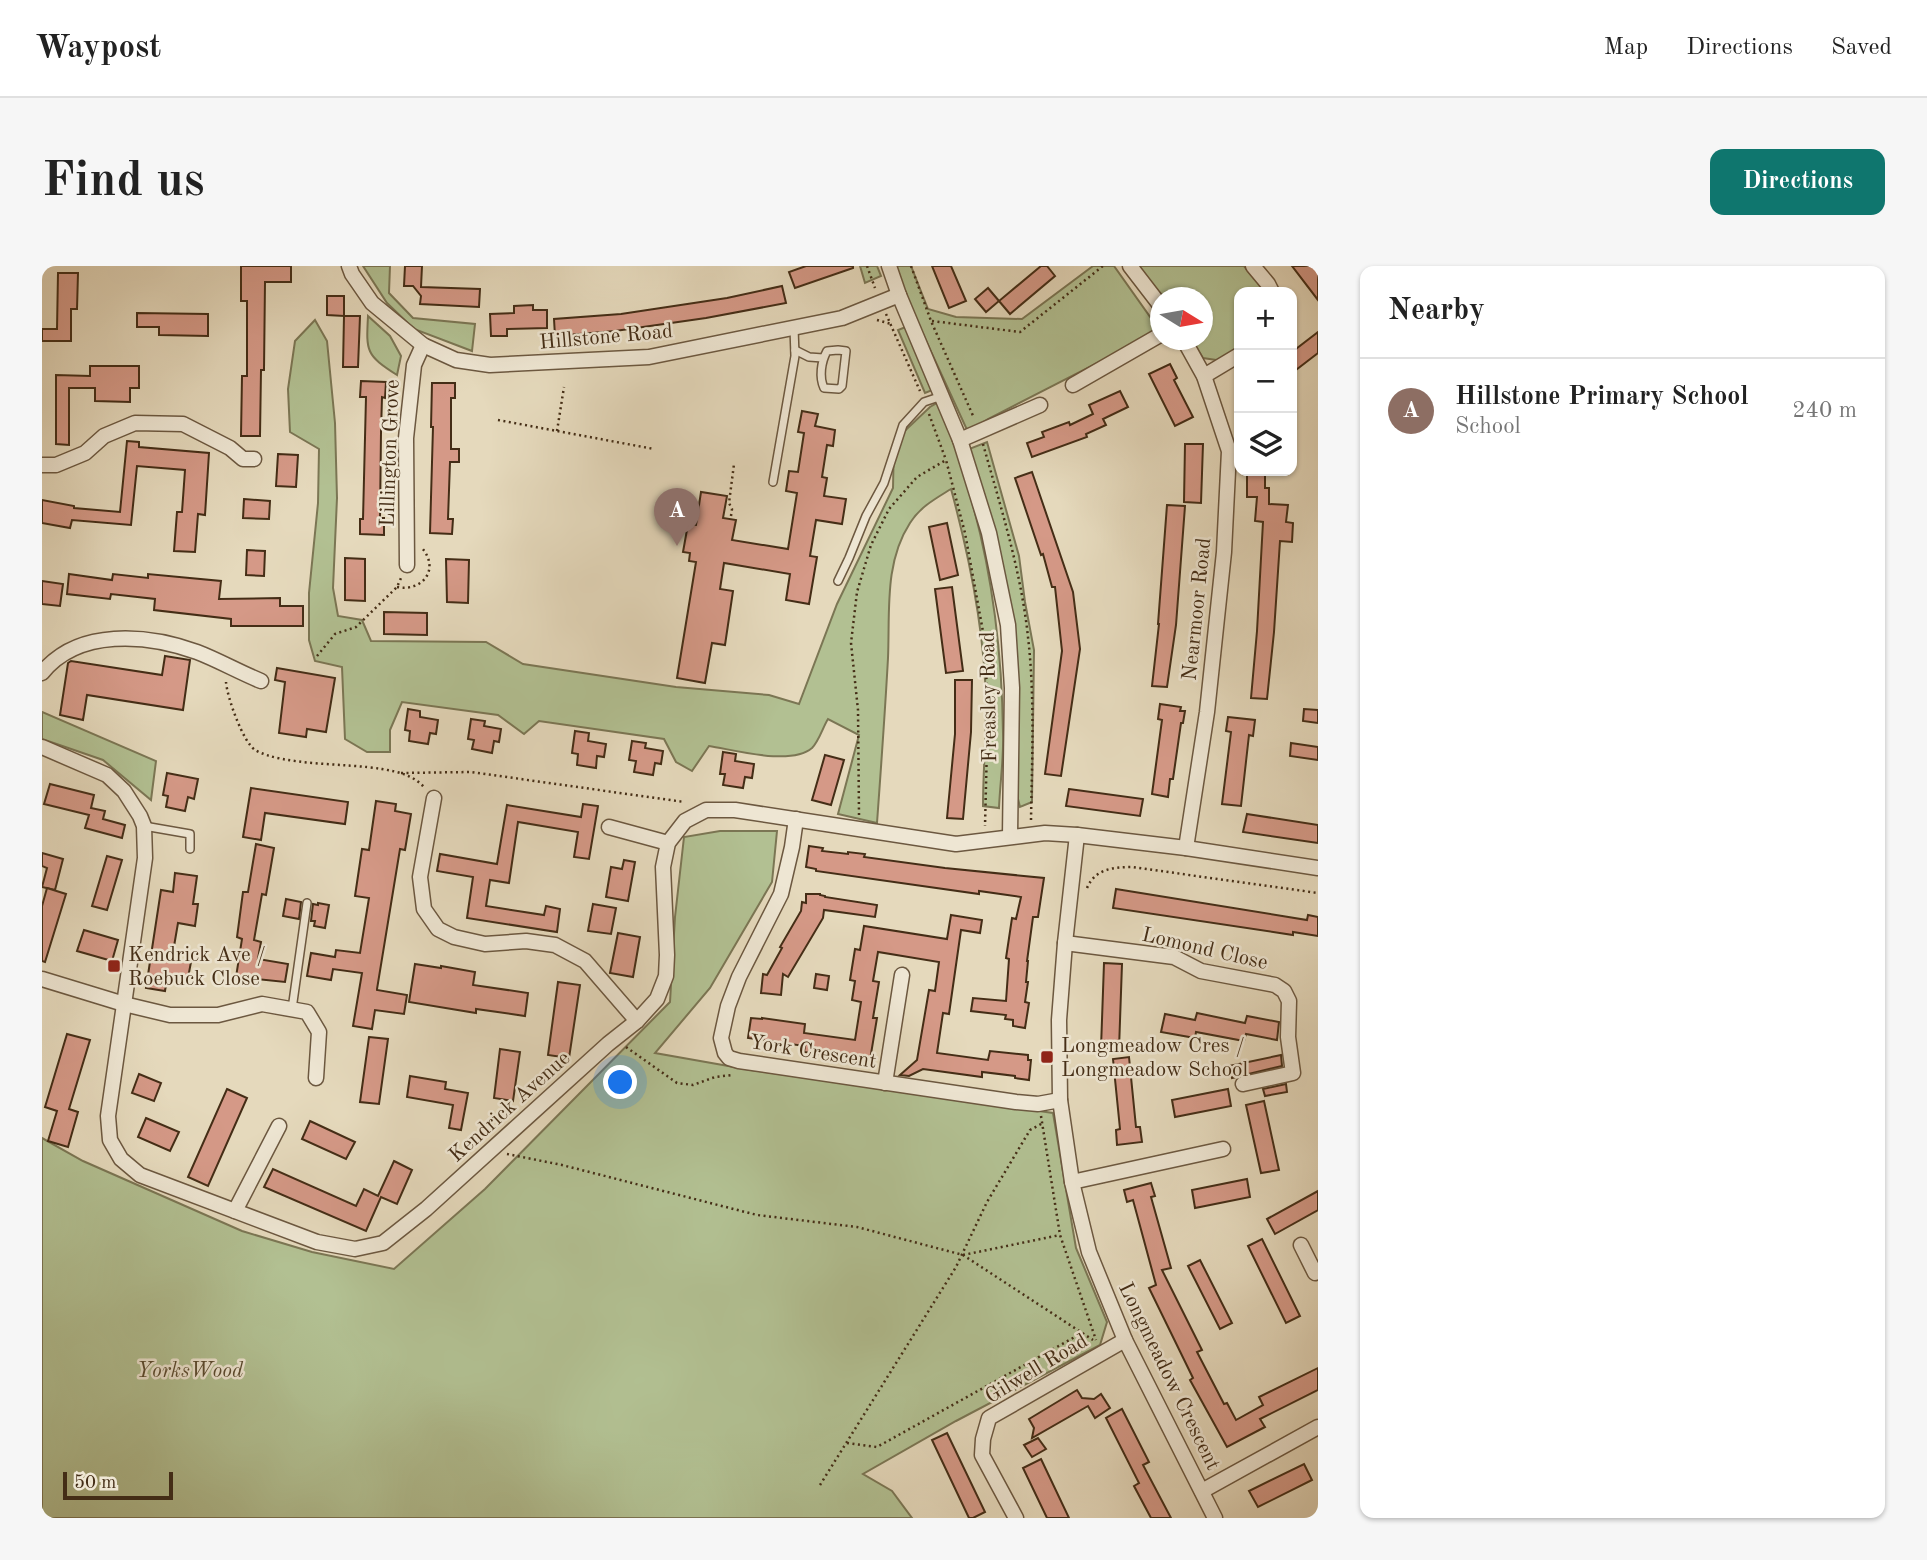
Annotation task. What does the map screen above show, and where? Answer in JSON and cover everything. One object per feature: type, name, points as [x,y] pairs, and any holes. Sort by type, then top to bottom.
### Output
[{"type":"street","name":"Hillstone Road","points":[[349,266],[372,303],[423,345],[456,360],[490,365],[649,357],[842,318],[899,295]]},
{"type":"street","name":"Freasley Road","points":[[889,266],[960,440],[989,533],[1008,625],[1012,688],[1010,836]]},
{"type":"street","points":[[1130,266],[1150,292]]},
{"type":"street","points":[[1253,266],[1270,287]]},
{"type":"street","points":[[1073,385],[1150,341]]},
{"type":"street","name":"Lillington Grove","points":[[407,565],[406,438],[414,365],[423,345]]},
{"type":"street","name":"Nearmoor Road","points":[[1186,848],[1207,712],[1224,552],[1229,451],[1204,376],[1190,350]]},
{"type":"street","points":[[1204,376],[1234,358]]},
{"type":"street","points":[[960,440],[1040,405]]},
{"type":"street","points":[[42,465],[56,465],[85,453],[104,436],[135,423],[183,424],[230,448],[243,459],[254,459]]},
{"type":"street","points":[[42,673],[59,656],[77,647],[112,638],[173,645],[199,653],[261,681]]},
{"type":"street","name":"Kendrick Avenue","points":[[42,747],[107,775],[124,790],[144,826],[145,858],[108,1116],[110,1140],[121,1159],[140,1175],[317,1242],[355,1249],[383,1243],[426,1209],[637,1021],[657,999],[666,976],[663,867],[668,843]]},
{"type":"street","points":[[434,798],[420,877],[424,909],[438,929],[454,937],[485,944],[526,940],[555,945],[585,961],[637,1021]]},
{"type":"street","points":[[609,827],[668,843],[685,821],[706,810],[735,810],[956,844],[1045,833],[1077,835],[1318,868]]},
{"type":"street","name":"York Crescent","points":[[796,819],[781,894],[738,977],[728,1006],[721,1038],[729,1058],[1016,1102],[1038,1104],[1060,1100]]},
{"type":"street","name":"Longmeadow Crescent","points":[[1077,835],[1059,1020],[1060,1100],[1072,1181],[1089,1252],[1125,1340],[1215,1518]]},
{"type":"street","name":"Lomond Close","points":[[1065,943],[1174,957],[1201,971],[1275,985],[1284,991],[1289,1001],[1288,1037],[1293,1073],[1242,1084]]},
{"type":"street","points":[[885,1083],[902,975]]},
{"type":"street","points":[[42,979],[170,1015],[218,1015],[262,1004],[307,1012],[319,1032],[316,1078]]},
{"type":"street","points":[[235,1211],[278,1126]]},
{"type":"street","points":[[1072,1181],[1223,1149]]},
{"type":"street","points":[[1301,1245],[1315,1273],[1318,1271]]},
{"type":"street","name":"Gilwell Road","points":[[1016,1518],[982,1455],[989,1418],[1125,1340]]},
{"type":"street","points":[[1202,1492],[1318,1427]]},
{"type":"lane","points":[[773,482],[795,350],[794,328]]},
{"type":"lane","points":[[795,350],[809,357],[823,358]]},
{"type":"lane","points":[[827,351],[846,351],[842,386],[839,389],[824,388],[821,381],[823,358],[827,351]]},
{"type":"lane","points":[[838,581],[866,516],[884,483],[904,425],[924,402],[942,396]]},
{"type":"lane","points":[[144,826],[190,834],[190,849]]},
{"type":"lane","points":[[292,1009],[307,903]]},
{"type":"path","points":[[867,266],[946,460],[965,533],[984,637],[988,705],[984,841]]},
{"type":"path","points":[[908,317],[1020,332],[1103,266]]},
{"type":"path","points":[[874,320],[891,324]]},
{"type":"path","points":[[558,431],[564,387]]},
{"type":"path","points":[[498,420],[654,449]]},
{"type":"path","points":[[859,829],[858,710],[850,643],[857,592],[871,545],[889,509],[917,477],[946,460]]},
{"type":"path","points":[[731,516],[729,503],[734,464]]},
{"type":"path","points":[[397,587],[413,588],[427,575],[428,556],[420,545]]},
{"type":"path","points":[[317,656],[335,634],[356,627],[397,587],[407,565]]},
{"type":"path","points":[[224,665],[227,694],[240,727],[253,749],[284,760],[360,766],[401,773],[471,772],[684,802]]},
{"type":"path","points":[[401,773],[418,781],[434,798]]},
{"type":"path","points":[[1086,894],[1087,885],[1098,874],[1113,867],[1209,877],[1318,893]]},
{"type":"path","points":[[615,1039],[677,1083],[693,1085],[715,1077],[736,1074],[739,1061]]},
{"type":"path","points":[[491,1151],[562,1165],[757,1215],[857,1227],[964,1255],[1097,1343],[1060,1236],[1038,1104]]},
{"type":"path","points":[[820,1485],[964,1255],[987,1202],[1030,1130],[1043,1123]]},
{"type":"path","points":[[964,1255],[1060,1236]]},
{"type":"path","points":[[847,1443],[877,1447],[1082,1333]]},
{"type":"green space","points":[[363,266],[390,266],[389,293],[413,318],[475,324],[472,351],[414,329],[387,303]]},
{"type":"green space","points":[[860,266],[877,266],[881,276],[865,283]]},
{"type":"green space","points":[[896,266],[911,266],[928,309],[956,317],[1022,319],[1093,266],[1114,266],[1150,317],[1150,336],[988,419],[968,432],[910,306]]},
{"type":"green space","points":[[1136,266],[1244,266],[1262,287],[1234,287],[1234,352],[1223,361],[1203,358],[1198,350],[1213,350],[1213,287],[1154,287]]},
{"type":"green space","points":[[368,316],[390,336],[401,356],[397,375],[370,352],[367,338]]},
{"type":"green space","points":[[315,320],[327,341],[335,423],[337,498],[333,588],[338,616],[362,620],[371,641],[486,642],[523,664],[676,687],[769,695],[799,704],[837,604],[893,488],[894,441],[937,403],[956,449],[974,509],[993,604],[1002,700],[1003,751],[999,808],[983,806],[986,705],[983,651],[970,569],[951,489],[914,517],[902,538],[892,571],[877,823],[838,814],[859,735],[828,719],[812,748],[803,753],[791,756],[762,755],[709,746],[692,771],[676,762],[664,739],[539,721],[524,734],[498,715],[402,702],[390,730],[390,752],[367,752],[345,739],[342,667],[315,661],[309,640],[309,593],[318,503],[319,449],[290,432],[288,389],[295,341]]},
{"type":"green space","points":[[908,326],[935,389],[925,393],[898,330]]},
{"type":"green space","points":[[987,442],[1019,556],[1034,650],[1032,802],[1020,807],[1015,635],[969,449]]},
{"type":"green space","points":[[42,712],[156,761],[151,800],[103,760],[42,739]]},
{"type":"green space","name":"YorksWood","points":[[720,831],[777,831],[772,882],[710,988],[655,1053],[751,1070],[1053,1113],[1076,1248],[1107,1322],[1100,1345],[863,1474],[892,1491],[912,1518],[42,1518],[42,1138],[83,1161],[242,1231],[312,1252],[394,1269],[485,1189],[670,1002],[675,917],[684,837]]},
{"type":"building","points":[[241,266],[291,266],[291,282],[265,282],[260,436],[241,436],[242,376],[247,376],[247,301],[241,301]]},
{"type":"building","points":[[405,266],[422,266],[421,287],[480,289],[479,307],[420,304],[421,296],[413,286],[404,286]]},
{"type":"building","points":[[806,266],[853,268],[795,288],[789,272]]},
{"type":"building","points":[[932,266],[951,266],[966,301],[949,308]]},
{"type":"building","points":[[1041,266],[1047,266],[1055,276],[1010,314],[999,301]]},
{"type":"building","points":[[1292,266],[1318,266],[1318,300]]},
{"type":"building","points":[[58,273],[78,273],[77,309],[71,309],[71,341],[42,341],[42,329],[57,329]]},
{"type":"building","points":[[782,286],[786,303],[615,331],[555,336],[554,319],[621,314],[727,298]]},
{"type":"building","points":[[988,288],[999,301],[986,312],[975,299]]},
{"type":"building","points":[[327,296],[344,296],[344,316],[327,315]]},
{"type":"building","points":[[533,305],[533,310],[547,310],[547,328],[507,329],[507,336],[491,336],[490,314],[514,313],[514,306]]},
{"type":"building","points":[[137,313],[208,314],[208,336],[159,335],[159,327],[137,327]]},
{"type":"building","points":[[344,316],[360,316],[358,367],[343,367]]},
{"type":"building","points":[[1318,332],[1318,353],[1297,369],[1297,348]]},
{"type":"building","points":[[1170,364],[1177,378],[1174,380],[1193,417],[1175,426],[1149,374]]},
{"type":"building","points":[[90,366],[139,366],[139,388],[130,388],[130,402],[95,401],[95,388],[69,388],[69,445],[56,444],[56,375],[90,376]]},
{"type":"building","points":[[361,381],[386,382],[385,398],[382,397],[381,432],[380,518],[384,518],[384,535],[360,534],[360,519],[363,519],[366,397],[360,397]]},
{"type":"building","points":[[432,383],[455,383],[455,398],[451,398],[451,449],[459,449],[459,462],[450,462],[448,519],[453,519],[452,534],[430,533]]},
{"type":"building","points":[[1120,391],[1128,407],[1103,419],[1106,425],[1086,434],[1087,437],[1032,457],[1027,443],[1044,437],[1042,432],[1069,422],[1070,425],[1093,414],[1089,405]]},
{"type":"building","points":[[802,411],[818,414],[815,426],[835,430],[833,446],[827,445],[822,477],[827,478],[824,496],[846,499],[842,524],[816,520],[810,556],[817,557],[809,604],[786,600],[790,574],[724,563],[720,589],[733,591],[725,645],[712,643],[705,683],[677,678],[696,562],[689,561],[690,553],[683,552],[688,524],[696,525],[701,492],[727,496],[723,518],[736,520],[732,540],[788,549],[797,493],[786,491],[789,471],[798,472],[804,433],[798,432]]},
{"type":"building","points":[[127,441],[139,442],[139,447],[209,453],[205,515],[198,514],[195,552],[174,551],[177,512],[182,512],[185,470],[137,466],[131,525],[72,520],[70,528],[42,523],[42,500],[74,508],[120,512]]},
{"type":"building","points":[[1185,444],[1203,444],[1201,503],[1184,502]]},
{"type":"building","points":[[278,454],[298,455],[296,487],[276,486]]},
{"type":"building","points":[[1032,472],[1073,592],[1080,649],[1061,776],[1045,774],[1062,651],[1055,587],[1052,587],[1015,478]]},
{"type":"building","points":[[1247,476],[1265,476],[1265,488],[1269,488],[1269,504],[1288,505],[1286,522],[1293,523],[1292,542],[1280,541],[1267,699],[1251,698],[1263,522],[1255,521],[1257,497],[1247,497]]},
{"type":"building","points":[[244,499],[270,501],[269,519],[243,518]]},
{"type":"building","points":[[1167,505],[1185,506],[1176,625],[1167,687],[1152,686]]},
{"type":"building","points":[[947,523],[958,575],[940,580],[929,527]]},
{"type":"building","points":[[247,550],[265,551],[264,576],[246,575]]},
{"type":"building","points":[[345,558],[365,559],[365,601],[345,600]]},
{"type":"building","points":[[446,559],[469,560],[468,603],[447,602]]},
{"type":"building","points":[[69,574],[112,580],[113,574],[148,578],[148,574],[221,581],[219,599],[280,598],[280,606],[303,606],[303,626],[231,626],[231,619],[154,610],[155,599],[111,594],[110,599],[67,594]]},
{"type":"building","points":[[42,581],[63,584],[60,606],[42,604]]},
{"type":"building","points":[[952,587],[963,671],[946,673],[935,589]]},
{"type":"building","points":[[384,612],[427,613],[427,635],[384,634]]},
{"type":"building","points":[[165,656],[190,660],[183,710],[87,695],[83,720],[60,715],[68,663],[71,661],[162,675]]},
{"type":"building","points":[[277,668],[335,678],[326,732],[307,729],[306,737],[279,733],[285,682],[275,680]]},
{"type":"building","points":[[955,680],[972,680],[971,732],[963,819],[947,818],[955,734]]},
{"type":"building","points":[[1160,704],[1181,707],[1180,711],[1185,711],[1168,797],[1152,794],[1162,720],[1158,719]]},
{"type":"building","points":[[408,709],[420,711],[420,717],[438,720],[436,734],[430,733],[428,744],[409,741],[410,731],[405,730]]},
{"type":"building","points":[[1304,709],[1318,710],[1318,723],[1303,721]]},
{"type":"building","points":[[1228,717],[1255,720],[1253,736],[1249,735],[1241,806],[1222,804],[1231,732],[1226,731]]},
{"type":"building","points":[[471,719],[485,721],[484,726],[501,729],[499,742],[494,741],[492,753],[472,749],[474,740],[468,739]]},
{"type":"building","points":[[575,731],[589,733],[588,741],[606,744],[604,757],[597,756],[596,768],[577,765],[578,754],[572,753]]},
{"type":"building","points":[[632,741],[646,743],[645,748],[663,751],[661,764],[655,763],[653,775],[634,772],[636,761],[629,760]]},
{"type":"building","points":[[1291,743],[1318,747],[1318,760],[1290,756]]},
{"type":"building","points":[[723,752],[736,754],[735,761],[754,764],[752,778],[745,777],[743,788],[723,785],[725,774],[720,774]]},
{"type":"building","points":[[825,755],[844,760],[831,805],[812,800]]},
{"type":"building","points":[[167,773],[198,779],[194,799],[188,797],[185,811],[166,807],[168,796],[163,795]]},
{"type":"building","points":[[50,784],[94,795],[91,808],[105,811],[103,819],[125,825],[122,838],[85,828],[89,815],[44,804]]},
{"type":"building","points":[[251,788],[348,802],[345,824],[265,813],[261,840],[243,837]]},
{"type":"building","points":[[1069,789],[1143,799],[1140,816],[1066,806]]},
{"type":"building","points":[[376,801],[396,804],[395,811],[411,814],[405,850],[400,849],[377,989],[407,995],[404,1014],[375,1010],[372,1029],[353,1026],[362,973],[333,969],[331,980],[307,976],[311,953],[335,957],[336,950],[360,953],[369,898],[355,896],[362,849],[369,850]]},
{"type":"building","points":[[583,804],[598,806],[589,859],[574,857],[578,832],[518,822],[509,883],[490,880],[486,906],[544,915],[546,906],[560,909],[557,932],[467,918],[473,877],[437,871],[440,854],[497,864],[507,805],[581,817]]},
{"type":"building","points":[[1247,814],[1318,825],[1318,843],[1243,832]]},
{"type":"building","points":[[256,844],[274,848],[266,895],[262,894],[254,940],[261,942],[258,959],[288,964],[285,982],[236,977],[242,939],[237,937],[243,892],[248,892]]},
{"type":"building","points":[[809,846],[823,848],[822,851],[865,854],[864,857],[1044,878],[1038,917],[1033,917],[1027,961],[1025,1002],[1029,1003],[1025,1028],[1013,1026],[1013,1020],[1005,1019],[1006,1015],[971,1011],[973,998],[1006,1001],[1009,959],[1006,958],[1012,918],[1016,919],[1021,897],[979,891],[979,894],[816,871],[806,867]]},
{"type":"building","points":[[42,853],[63,859],[55,890],[42,887],[47,868],[42,866]]},
{"type":"building","points":[[107,856],[122,860],[107,910],[92,906]]},
{"type":"building","points":[[624,860],[635,862],[628,901],[606,897],[611,867],[622,869]]},
{"type":"building","points":[[175,873],[197,876],[193,904],[198,904],[195,926],[178,923],[172,958],[191,962],[187,983],[167,979],[165,991],[146,988],[161,890],[173,892]]},
{"type":"building","points":[[47,888],[66,894],[45,962],[42,961],[42,906]]},
{"type":"building","points":[[1116,889],[1307,920],[1308,915],[1318,917],[1318,936],[1293,932],[1293,935],[1113,908]]},
{"type":"building","points":[[806,894],[820,894],[877,905],[875,917],[824,910],[823,918],[788,977],[783,974],[781,995],[761,993],[763,974],[767,975],[782,948],[780,947],[801,911],[802,902],[806,903]]},
{"type":"building","points":[[286,899],[301,902],[299,919],[283,916]]},
{"type":"building","points":[[313,904],[329,905],[325,928],[314,926],[315,921],[311,921]]},
{"type":"building","points":[[593,904],[616,908],[611,934],[588,931]]},
{"type":"building","points":[[951,915],[982,920],[980,933],[961,930],[949,1014],[943,1013],[937,1053],[988,1060],[990,1051],[1028,1055],[1028,1060],[1031,1060],[1029,1080],[982,1072],[982,1077],[923,1069],[909,1076],[900,1075],[917,1060],[929,990],[935,991],[939,962],[878,952],[873,981],[879,982],[873,1018],[877,1018],[870,1060],[804,1052],[805,1046],[748,1038],[751,1018],[762,1018],[805,1024],[804,1033],[855,1040],[861,1002],[852,1000],[855,981],[850,980],[855,949],[860,950],[864,926],[947,939]]},
{"type":"building","points":[[84,930],[118,940],[112,961],[77,951]]},
{"type":"building","points":[[618,933],[640,937],[633,977],[610,973]]},
{"type":"building","points":[[1104,963],[1122,964],[1119,1049],[1101,1048]]},
{"type":"building","points":[[415,964],[475,972],[473,985],[528,993],[525,1016],[476,1009],[476,1013],[409,1002]]},
{"type":"building","points":[[816,974],[829,976],[827,990],[814,988]]},
{"type":"building","points":[[558,982],[580,985],[569,1058],[548,1055]]},
{"type":"building","points":[[1197,1013],[1245,1023],[1247,1016],[1279,1022],[1277,1040],[1246,1034],[1244,1041],[1196,1032],[1195,1038],[1161,1032],[1165,1014],[1195,1020]]},
{"type":"building","points":[[67,1034],[90,1040],[69,1109],[78,1112],[68,1147],[48,1141],[57,1111],[45,1107]]},
{"type":"building","points":[[369,1037],[388,1039],[379,1104],[360,1102]]},
{"type":"building","points":[[500,1049],[520,1052],[513,1101],[494,1098]]},
{"type":"building","points":[[1281,1055],[1282,1066],[1232,1078],[1229,1066]]},
{"type":"building","points":[[1129,1057],[1136,1127],[1140,1127],[1142,1142],[1117,1145],[1116,1130],[1120,1129],[1113,1059]]},
{"type":"building","points":[[139,1074],[161,1083],[154,1101],[132,1093]]},
{"type":"building","points":[[410,1076],[446,1082],[445,1089],[468,1093],[461,1130],[449,1128],[453,1105],[407,1097]]},
{"type":"building","points":[[1286,1084],[1287,1092],[1265,1096],[1263,1089]]},
{"type":"building","points":[[227,1089],[247,1098],[208,1186],[188,1177]]},
{"type":"building","points":[[1228,1089],[1231,1106],[1175,1117],[1172,1100]]},
{"type":"building","points":[[1264,1101],[1279,1170],[1261,1173],[1246,1105]]},
{"type":"building","points":[[146,1118],[179,1132],[170,1151],[138,1137]]},
{"type":"building","points":[[310,1121],[355,1142],[346,1159],[302,1139]]},
{"type":"building","points":[[394,1161],[412,1170],[397,1204],[381,1197],[366,1231],[264,1187],[273,1169],[356,1206],[364,1189],[378,1196]]},
{"type":"building","points":[[1247,1179],[1250,1197],[1195,1208],[1192,1190]]},
{"type":"building","points":[[1151,1183],[1155,1196],[1151,1197],[1171,1268],[1162,1270],[1202,1350],[1197,1352],[1224,1404],[1227,1403],[1236,1420],[1263,1405],[1259,1397],[1318,1368],[1318,1390],[1260,1419],[1265,1427],[1227,1447],[1190,1380],[1193,1378],[1149,1288],[1156,1285],[1133,1200],[1127,1202],[1124,1190]]},
{"type":"building","points":[[1318,1191],[1318,1210],[1275,1234],[1267,1219]]},
{"type":"building","points":[[1262,1239],[1300,1316],[1286,1323],[1248,1246]]},
{"type":"building","points":[[1200,1260],[1232,1323],[1220,1329],[1188,1266]]},
{"type":"building","points":[[1077,1390],[1082,1398],[1094,1399],[1101,1394],[1110,1408],[1095,1418],[1088,1406],[1032,1438],[1034,1428],[1029,1419]]},
{"type":"building","points":[[1122,1409],[1149,1462],[1143,1465],[1171,1518],[1151,1518],[1134,1486],[1139,1483],[1106,1418]]},
{"type":"building","points":[[947,1433],[985,1512],[973,1518],[969,1518],[932,1440]]},
{"type":"building","points":[[1038,1438],[1046,1449],[1032,1457],[1024,1445]]},
{"type":"building","points":[[1041,1459],[1069,1518],[1047,1518],[1023,1468]]},
{"type":"building","points":[[1304,1464],[1312,1480],[1258,1507],[1249,1491]]},
{"type":"place","name":"Hillstone Primary School","points":[[677,546]]},
{"type":"place","name":"Kendrick Ave / Roebuck Close","points":[[114,966]]},
{"type":"place","name":"Longmeadow Cres / Longmeadow School","points":[[1047,1057]]}]
